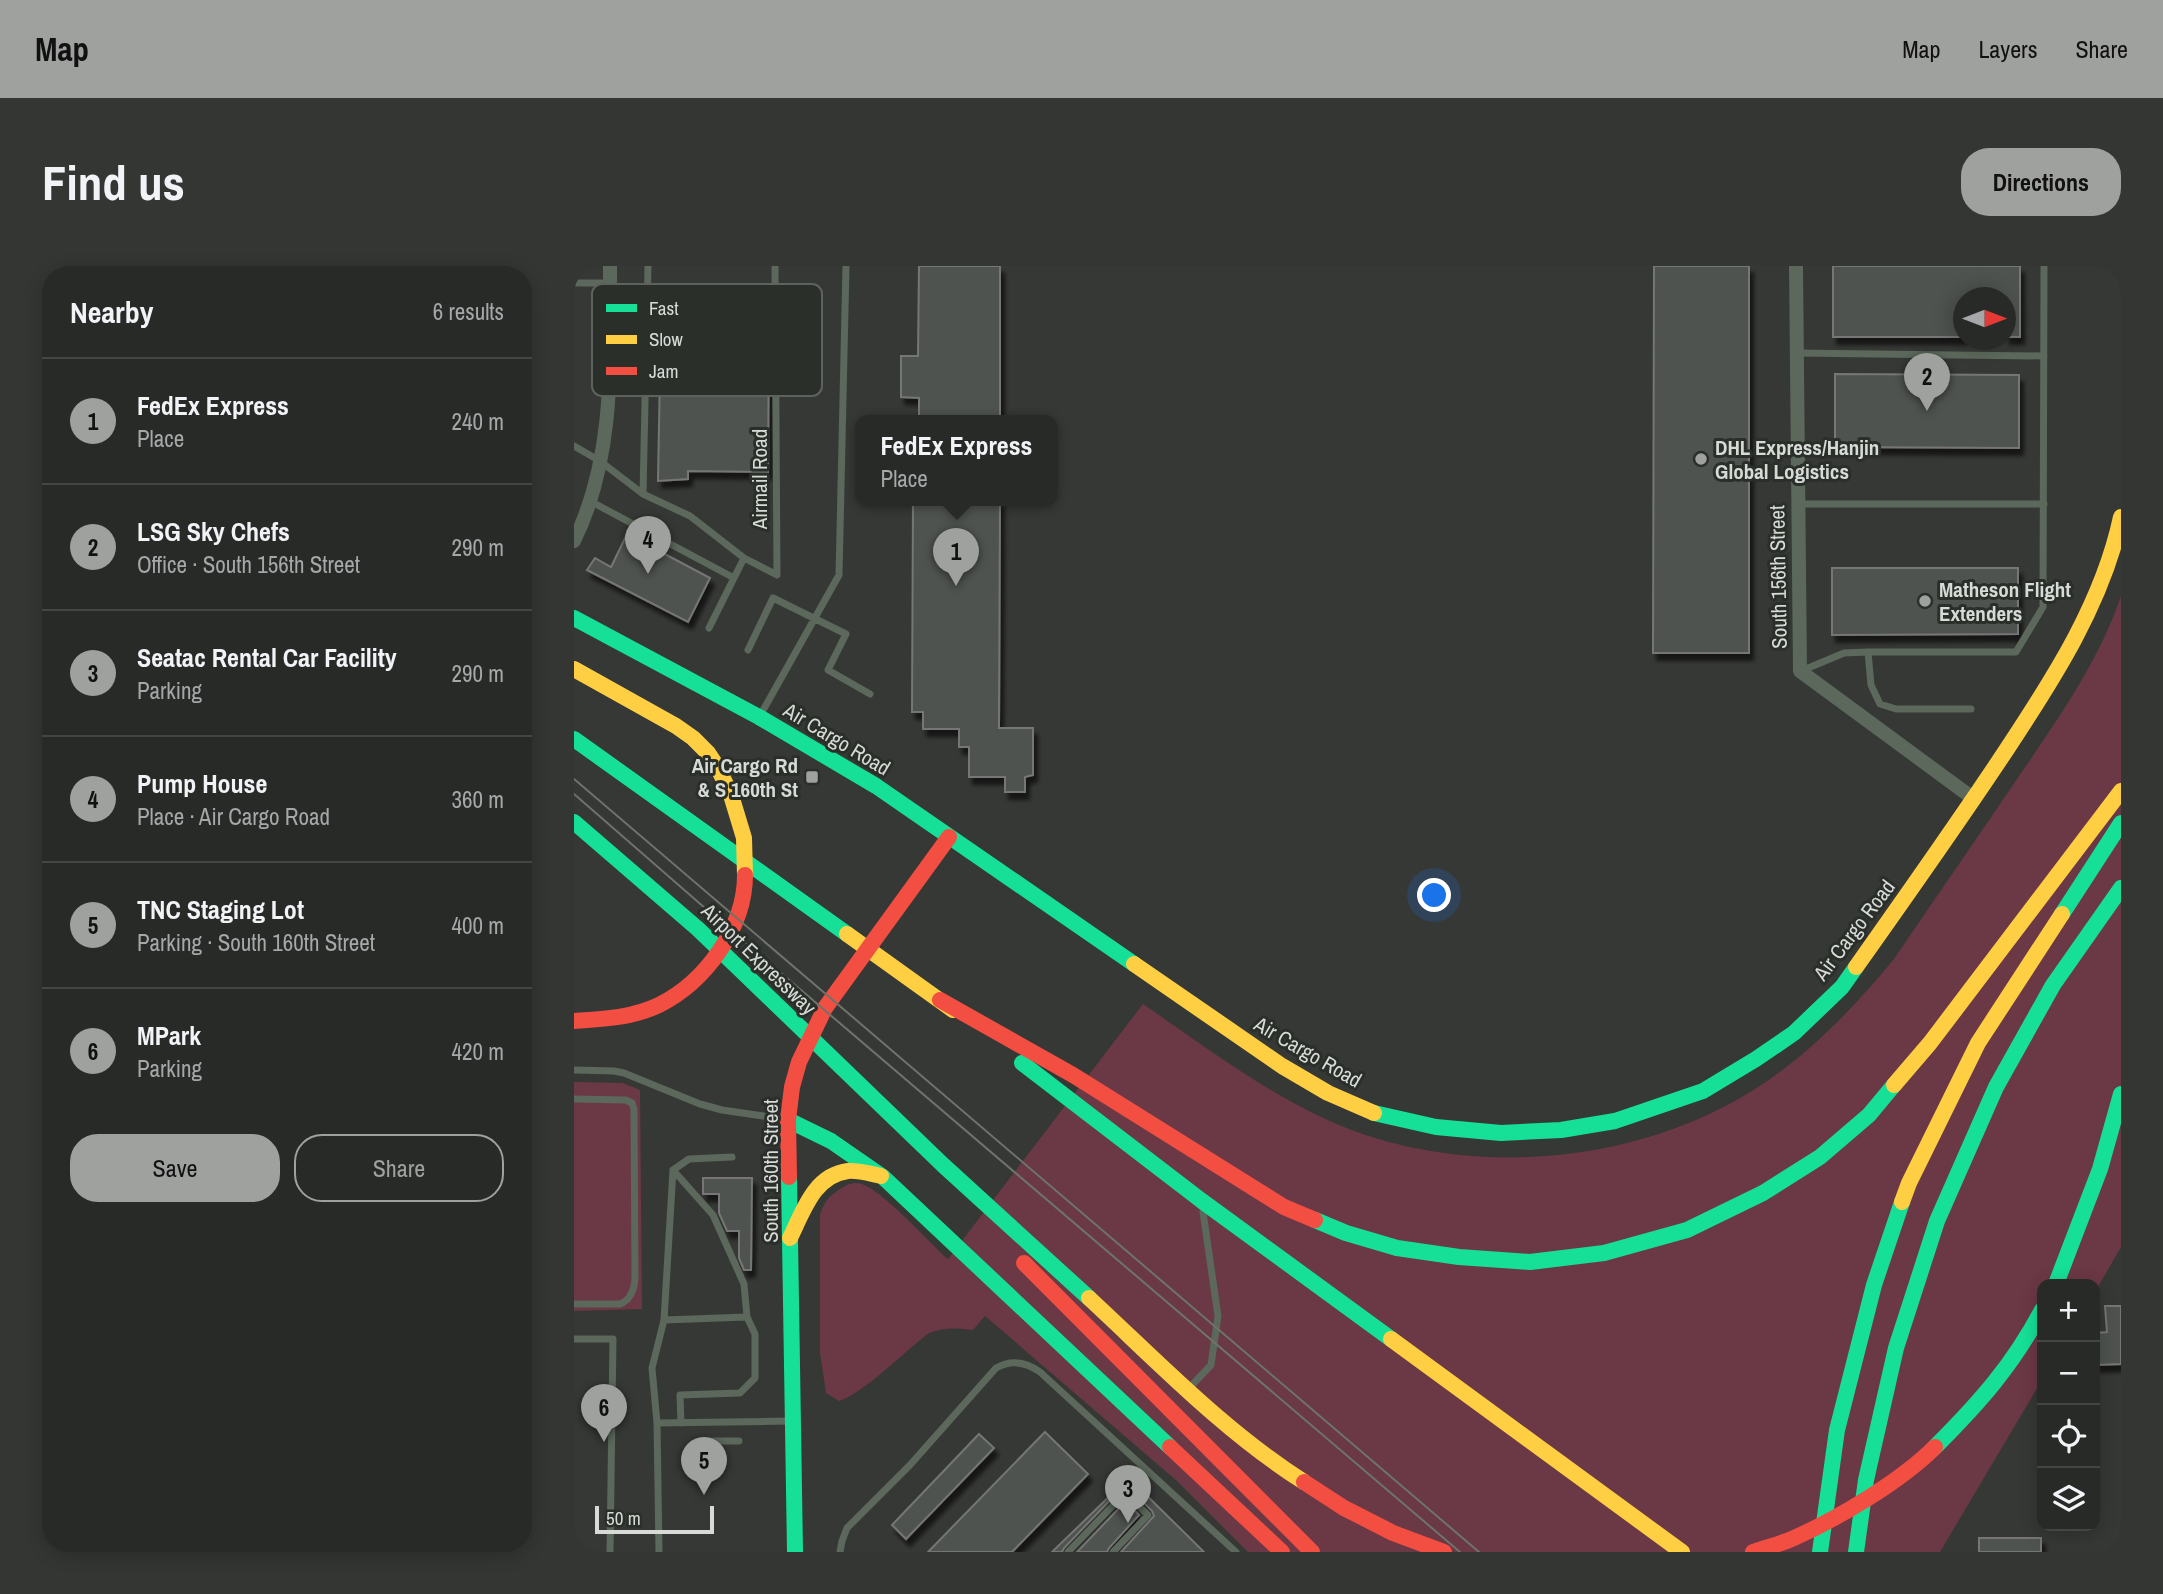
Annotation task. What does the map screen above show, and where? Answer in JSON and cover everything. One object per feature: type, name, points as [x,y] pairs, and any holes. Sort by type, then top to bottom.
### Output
[{"type":"main road","name":"Air Cargo Road","points":[[574,618],[759,717],[876,786],[1271,1058],[1328,1093],[1379,1115],[1436,1127],[1501,1133],[1562,1130],[1615,1121],[1703,1091],[1794,1033],[1842,987],[1974,799],[2051,682],[2101,584],[2121,517]]},
{"type":"main road","points":[[574,669],[681,728],[709,753],[725,779],[747,843],[747,874],[741,910],[724,948],[707,969],[682,991],[649,1010],[618,1018],[574,1021]]},
{"type":"main road","points":[[574,739],[940,1000],[1202,1201],[1682,1552]]},
{"type":"main road","points":[[940,1000],[1073,1075],[1284,1207],[1346,1233],[1397,1248],[1530,1262],[1604,1253],[1687,1230],[1763,1194],[1820,1157],[1869,1115],[1930,1043],[2121,791]]},
{"type":"main road","name":"Airport Expressway","points":[[574,822],[689,920],[909,1133]]},
{"type":"main road","points":[[1820,1552],[1837,1430],[1874,1285],[1909,1183],[1978,1043],[2121,823]]},
{"type":"main road","name":"South 160th Street","points":[[795,1552],[788,1120],[792,1087],[799,1062],[825,1008],[949,837]]},
{"type":"main road","points":[[1856,1552],[1866,1480],[1896,1348],[1937,1221],[1996,1087],[2053,985],[2121,888]]},
{"type":"main road","points":[[2058,1279],[2101,1169],[2121,1094]]},
{"type":"main road","points":[[788,1120],[831,1141],[883,1177],[1282,1552]]},
{"type":"main road","points":[[909,1133],[941,1180],[981,1220]]},
{"type":"main road","points":[[909,1133],[1188,1390],[1269,1458],[1316,1492],[1367,1522],[1444,1552]]},
{"type":"main road","points":[[790,1238],[810,1199],[826,1178],[849,1171],[883,1177]]},
{"type":"main road","points":[[1009,1248],[1312,1552]]},
{"type":"main road","points":[[1753,1552],[1794,1538],[1869,1498],[1926,1456],[2001,1376],[2037,1319]]},
{"type":"street","points":[[610,266],[610,283]]},
{"type":"street","name":"South 156th Street","points":[[1796,266],[1800,671],[1974,799]]},
{"type":"street","points":[[574,541],[600,461],[607,430],[609,396]]},
{"type":"lane","points":[[648,266],[648,284]]},
{"type":"lane","name":"Airmail Road","points":[[775,266],[775,284]]},
{"type":"lane","points":[[759,717],[839,575],[845,266]]},
{"type":"lane","points":[[1800,671],[1844,653],[2016,652],[2043,607],[2044,266]]},
{"type":"lane","points":[[574,283],[610,283]]},
{"type":"lane","points":[[1796,353],[2044,356]]},
{"type":"lane","points":[[643,494],[645,396]]},
{"type":"lane","name":"Airmail Road","points":[[709,628],[744,558],[777,575],[776,396]]},
{"type":"lane","points":[[574,446],[600,461],[643,494],[690,516],[744,558]]},
{"type":"lane","points":[[589,500],[734,578]]},
{"type":"lane","points":[[1798,504],[2044,504]]},
{"type":"lane","points":[[748,650],[773,598],[846,634],[828,670],[870,694]]},
{"type":"lane","points":[[1868,652],[1871,685],[1880,704],[1896,709],[1971,709]]},
{"type":"lane","points":[[574,1070],[614,1070],[637,1076],[700,1104],[788,1120]]},
{"type":"lane","points":[[574,1099],[615,1099],[632,1103],[635,1266],[634,1289],[626,1301],[620,1304],[574,1304]]},
{"type":"lane","points":[[673,1170],[689,1159],[732,1157]]},
{"type":"lane","points":[[673,1170],[713,1215],[744,1284],[747,1317],[755,1334],[755,1378],[740,1393],[680,1395],[681,1423]]},
{"type":"lane","points":[[659,1552],[657,1423],[652,1368],[664,1321],[673,1170]]},
{"type":"lane","points":[[1188,1390],[1211,1365],[1217,1316],[1202,1201]]},
{"type":"lane","points":[[664,1321],[747,1317]]},
{"type":"lane","points":[[574,1339],[612,1339],[610,1552]]},
{"type":"lane","points":[[841,1552],[847,1528],[910,1465],[996,1368],[1017,1362],[1040,1372],[1236,1552]]},
{"type":"lane","points":[[657,1423],[794,1421]]},
{"type":"lane","points":[[701,1441],[739,1441]]},
{"type":"lane","points":[[1113,1552],[1148,1515],[1119,1486]]},
{"type":"lane","points":[[1068,1552],[1126,1492]]},
{"type":"shaded area","points":[[2121,596],[2121,1247],[2100,1283],[2100,1279],[2037,1279],[2037,1388],[1940,1552],[1248,1552],[1177,1481],[985,1316],[973,1330],[951,1328],[929,1333],[849,1397],[839,1401],[826,1393],[820,1353],[820,1215],[827,1200],[849,1184],[864,1185],[889,1202],[948,1259],[1143,1004],[1250,1077],[1317,1115],[1373,1137],[1432,1151],[1493,1157],[1555,1155],[1616,1146],[1675,1128],[1731,1103],[1781,1071],[1812,1046],[1855,1004],[1894,959],[2045,738],[2088,669]]},
{"type":"shaded area","points":[[574,1082],[623,1083],[640,1090],[642,1309],[574,1311]]},
{"type":"building","points":[[919,266],[1000,266],[1000,415],[919,415],[919,398],[901,397],[901,356],[918,356]]},
{"type":"building","name":"DHL Express/Hanjin Global Logistics","points":[[1654,266],[1749,266],[1749,653],[1653,653]]},
{"type":"building","points":[[1833,266],[2020,266],[2020,337],[2016,337],[2016,287],[1953,287],[1953,337],[1833,337]]},
{"type":"building","points":[[1835,374],[2019,375],[2019,448],[1835,447]]},
{"type":"building","points":[[660,396],[769,396],[768,472],[688,471],[688,479],[658,481]]},
{"type":"building","points":[[913,506],[1000,506],[999,728],[1033,728],[1033,775],[1025,777],[1025,792],[1005,792],[1005,777],[969,777],[969,747],[959,747],[959,729],[923,729],[923,712],[912,712]]},
{"type":"building","points":[[627,534],[710,578],[688,622],[587,570],[595,558],[611,567]]},
{"type":"building","name":"Matheson Flight Extenders","points":[[1832,568],[2018,568],[2018,634],[1832,635]]},
{"type":"building","points":[[703,1178],[752,1178],[751,1270],[744,1270],[739,1258],[739,1231],[727,1231],[719,1213],[719,1194],[703,1194]]},
{"type":"building","points":[[2105,1306],[2121,1306],[2121,1364],[2100,1365],[2100,1333],[2107,1332]]},
{"type":"building","points":[[1045,1432],[1088,1474],[1012,1552],[928,1552]]},
{"type":"building","points":[[979,1434],[994,1448],[906,1539],[892,1525]]},
{"type":"building","points":[[1128,1477],[1204,1552],[1121,1552],[1154,1516],[1124,1482]]},
{"type":"building","points":[[1115,1491],[1117,1493],[1062,1552],[1052,1552]]},
{"type":"building","points":[[1126,1501],[1139,1515],[1107,1552],[1077,1552]]},
{"type":"building","points":[[1979,1538],[2041,1538],[2041,1552],[1979,1552]]},
{"type":"tram line","points":[[574,779],[1479,1552]]},
{"type":"tram line","points":[[574,794],[1460,1552]]},
{"type":"traffic: fast","points":[[574,618],[759,717],[876,786],[1134,964]]},
{"type":"traffic: fast","points":[[574,739],[847,934]]},
{"type":"traffic: fast","points":[[574,822],[698,929],[943,1165],[1089,1298]]},
{"type":"traffic: fast","points":[[2062,914],[2121,823]]},
{"type":"traffic: fast","points":[[1856,1552],[1866,1480],[1896,1348],[1937,1221],[1996,1087],[2053,985],[2121,888]]},
{"type":"traffic: fast","points":[[1374,1113],[1436,1127],[1501,1133],[1561,1130],[1615,1121],[1703,1091],[1756,1059],[1794,1033],[1842,987],[1856,967]]},
{"type":"traffic: fast","points":[[1022,1063],[1202,1201],[1391,1339]]},
{"type":"traffic: fast","points":[[1315,1220],[1346,1233],[1397,1248],[1459,1257],[1530,1262],[1604,1253],[1687,1230],[1763,1193],[1820,1157],[1869,1115],[1894,1085]]},
{"type":"traffic: fast","points":[[2058,1279],[2100,1169],[2121,1094]]},
{"type":"traffic: fast","points":[[788,1120],[831,1141],[883,1177],[1170,1447]]},
{"type":"traffic: fast","points":[[789,1177],[795,1552]]},
{"type":"traffic: fast","points":[[1820,1552],[1837,1430],[1874,1285],[1902,1202]]},
{"type":"traffic: fast","points":[[1935,1447],[1994,1383],[2037,1319]]},
{"type":"traffic: slow","points":[[1856,967],[1989,777],[2059,667],[2102,579],[2121,517]]},
{"type":"traffic: slow","points":[[574,669],[676,726],[708,753],[731,795],[744,838],[745,875]]},
{"type":"traffic: slow","points":[[1894,1085],[1930,1043],[2121,791]]},
{"type":"traffic: slow","points":[[1902,1202],[1978,1043],[2062,914]]},
{"type":"traffic: slow","points":[[847,934],[953,1010]]},
{"type":"traffic: slow","points":[[1134,964],[1282,1066],[1328,1093],[1374,1113]]},
{"type":"traffic: slow","points":[[790,1238],[811,1196],[826,1180],[848,1171],[881,1176]]},
{"type":"traffic: slow","points":[[1089,1298],[1219,1419],[1304,1482]]},
{"type":"traffic: slow","points":[[1391,1339],[1682,1552]]},
{"type":"traffic: jam","points":[[789,1177],[788,1120],[792,1087],[799,1062],[825,1008],[949,837]]},
{"type":"traffic: jam","points":[[574,1021],[638,1013],[659,1005],[692,982],[706,968],[730,933],[743,895],[745,875]]},
{"type":"traffic: jam","points":[[940,1000],[1073,1075],[1284,1207],[1315,1220]]},
{"type":"traffic: jam","points":[[1024,1263],[1312,1552]]},
{"type":"traffic: jam","points":[[1170,1447],[1282,1552]]},
{"type":"traffic: jam","points":[[1753,1552],[1794,1538],[1830,1520],[1905,1473],[1935,1447]]},
{"type":"traffic: jam","points":[[1304,1482],[1344,1508],[1393,1533],[1444,1552]]},
{"type":"place","name":"LSG Sky Chefs","points":[[1927,411]]},
{"type":"place","name":"DHL Express/Hanjin Global Logistics","points":[[1701,459]]},
{"type":"place","name":"Pump House","points":[[648,574]]},
{"type":"place","name":"FedEx Express","points":[[956,586]]},
{"type":"place","name":"Matheson Flight Extenders","points":[[1925,601]]},
{"type":"place","name":"Air Cargo Rd & S 160th St","points":[[812,777]]},
{"type":"place","name":"MPark","points":[[604,1442]]},
{"type":"place","name":"TNC Staging Lot","points":[[704,1495]]},
{"type":"place","name":"Seatac Rental Car Facility","points":[[1128,1523]]}]
